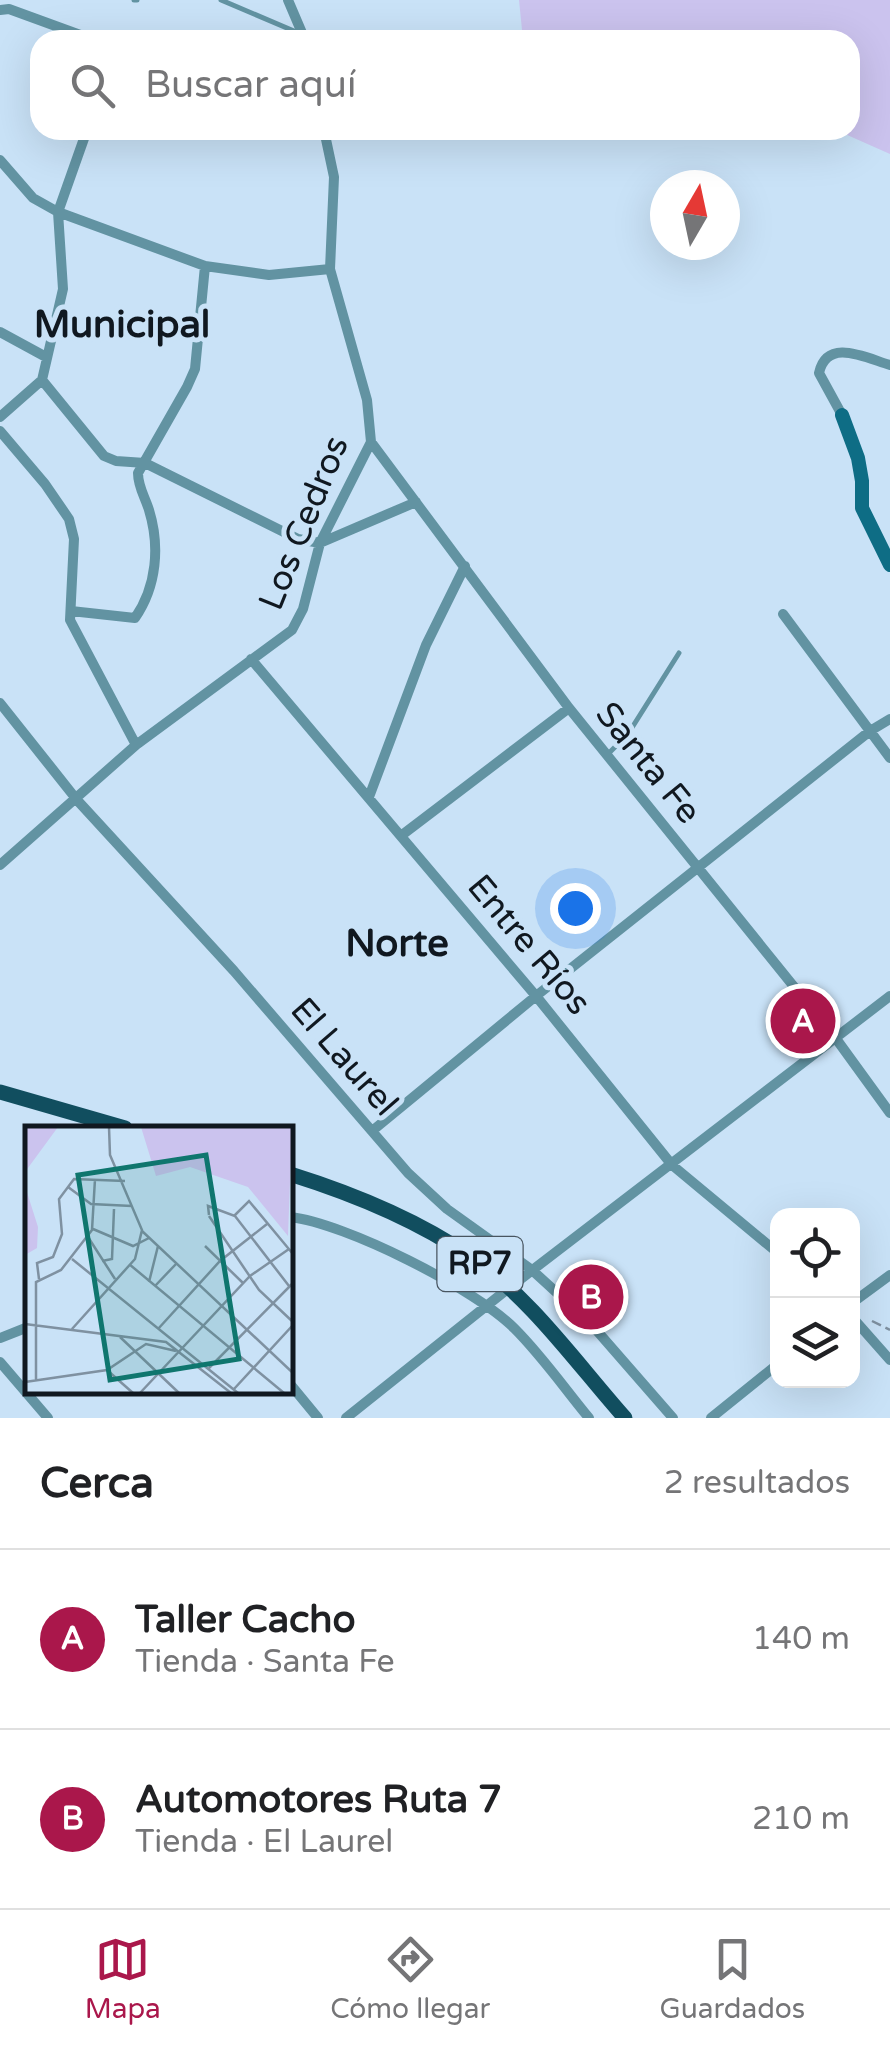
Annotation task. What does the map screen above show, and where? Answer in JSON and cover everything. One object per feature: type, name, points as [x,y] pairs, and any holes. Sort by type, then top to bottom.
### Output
[{"type":"main road","points":[[842,415],[858,458],[862,508],[890,564]]},
{"type":"main road","points":[[0,1092],[108,1126]]},
{"type":"main road","name":"RP7","points":[[292,1175],[353,1195],[418,1225],[474,1258],[509,1288],[625,1418]]},
{"type":"street","points":[[288,0],[301,30]]},
{"type":"street","points":[[0,10],[10,9],[67,30]]},
{"type":"street","points":[[0,417],[42,380],[62,289],[58,212],[83,140]]},
{"type":"street","name":"Los Cedros","points":[[0,865],[136,745],[292,630],[303,609],[320,542],[371,442],[367,400],[330,270],[334,177],[326,140]]},
{"type":"street","points":[[0,160],[33,198],[58,212],[205,266],[269,275],[330,270]]},
{"type":"street","points":[[70,611],[135,618],[142,608],[158,548],[138,473],[195,369],[205,266]]},
{"type":"street","points":[[0,332],[46,357]]},
{"type":"street","points":[[842,415],[819,372],[830,354],[844,351],[890,365]]},
{"type":"street","points":[[42,380],[104,456],[116,461],[145,462],[298,539],[320,542],[416,502]]},
{"type":"street","points":[[0,431],[69,518],[74,539],[70,620],[136,745]]},
{"type":"street","name":"Santa Fe","points":[[371,442],[568,708],[837,1040],[890,1112]]},
{"type":"street","points":[[369,797],[426,645],[465,566]]},
{"type":"street","points":[[783,614],[890,758]]},
{"type":"street","name":"Entre Ríos","points":[[251,659],[402,835],[672,1164],[770,1245]]},
{"type":"street","name":"El Laurel","points":[[0,704],[77,800],[234,971],[408,1173],[447,1208],[532,1270],[590,1324],[672,1418]]},
{"type":"street","points":[[402,835],[568,708]]},
{"type":"street","points":[[372,1131],[536,996],[890,719]]},
{"type":"street","points":[[346,1418],[890,996]]},
{"type":"street","points":[[292,1218],[362,1237],[489,1306],[516,1330],[589,1418]]},
{"type":"street","points":[[859,1298],[890,1275]]},
{"type":"street","points":[[860,1327],[890,1360]]},
{"type":"street","points":[[0,1338],[25,1328]]},
{"type":"street","points":[[0,1362],[25,1391]]},
{"type":"street","points":[[710,1418],[770,1370]]},
{"type":"street","points":[[292,1386],[318,1418]]},
{"type":"street","points":[[27,1393],[48,1418]]},
{"type":"lane","points":[[221,0],[287,30]]},
{"type":"lane","points":[[607,756],[628,734],[679,653]]},
{"type":"shaded area","points":[[519,0],[890,0],[890,154],[858,140],[860,30],[522,30]]},
{"type":"place","name":"Taller Cacho","points":[[803,1021]]},
{"type":"place","name":"Automotores Ruta 7","points":[[591,1297]]},
{"type":"district","name":"Municipal","points":[[122,325]]},
{"type":"district","name":"Norte","points":[[397,944]]}]
